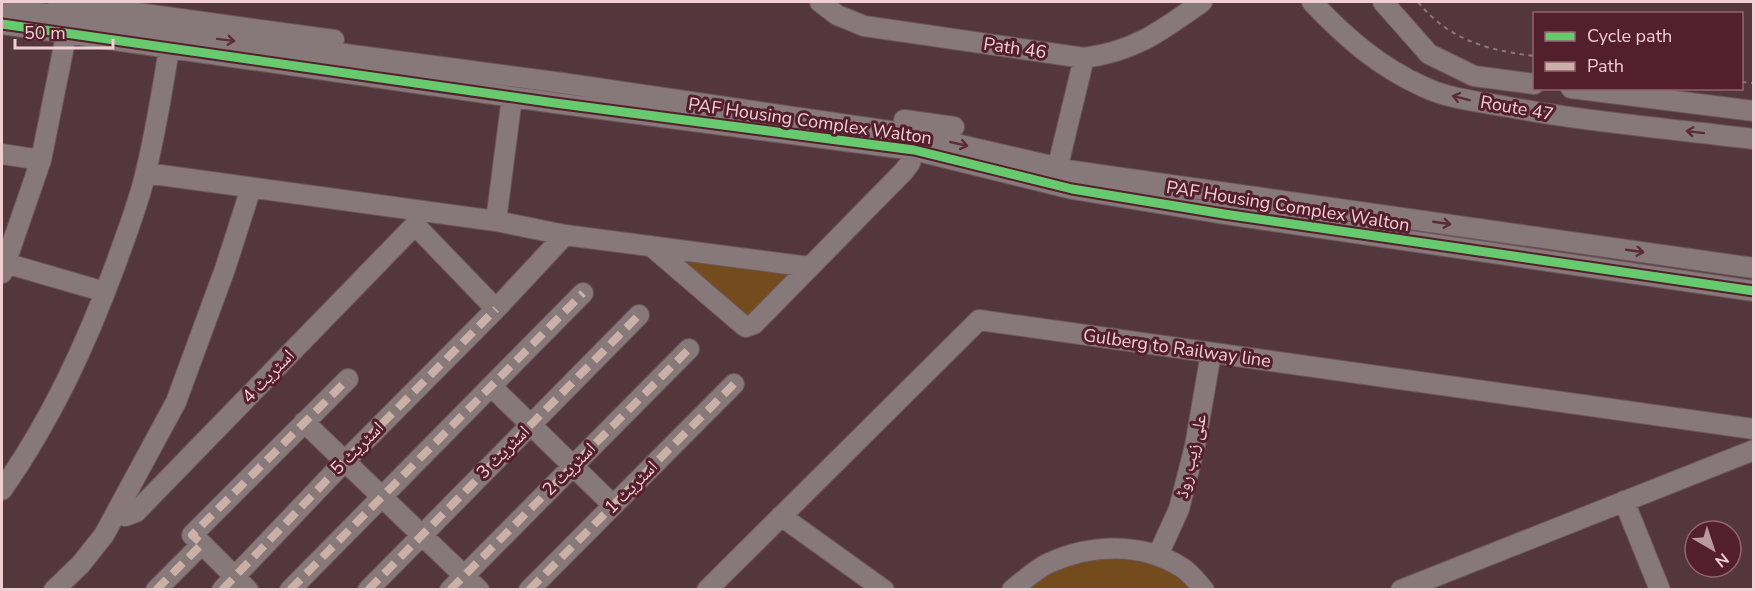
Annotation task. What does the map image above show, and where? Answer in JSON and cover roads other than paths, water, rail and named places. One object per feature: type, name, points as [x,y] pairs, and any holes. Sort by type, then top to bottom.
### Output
[{"type":"street","name":"Path 46","points":[[820,2],[837,15],[864,26],[1084,58],[1110,54],[1137,46],[1202,2]]},
{"type":"street","name":"Route 47","points":[[1312,2],[1344,36],[1392,71],[1427,88],[1467,99],[1547,114],[1754,139]]},
{"type":"street","name":"Route 47","points":[[1383,2],[1428,54],[1474,76],[1533,84]]},
{"type":"street","name":"PAF Housing Complex Walton","points":[[2,8],[164,32],[550,82],[917,135],[1056,176],[1224,214],[1754,291]]},
{"type":"street","points":[[65,17],[41,160],[3,268],[105,292]]},
{"type":"street","name":"PAF Housing Complex Walton","points":[[2,24],[65,17]]},
{"type":"street","points":[[2,490],[30,450],[57,404],[80,356],[105,292],[146,173],[164,32]]},
{"type":"street","name":"PAF Housing Complex Walton","points":[[164,32],[512,97],[917,135]]},
{"type":"street","points":[[1056,176],[1084,58]]},
{"type":"street","name":"Route 47","points":[[1587,90],[1754,111]]},
{"type":"street","points":[[496,221],[512,97]]},
{"type":"street","points":[[651,246],[746,327],[754,324],[904,171],[917,135],[954,127]]},
{"type":"street","points":[[2,154],[41,160]]},
{"type":"street","points":[[146,173],[251,188],[416,218],[496,221],[565,235],[810,267]]},
{"type":"street","name":"PAF Housing Complex Walton","points":[[1056,176],[1754,268]]},
{"type":"street","points":[[54,590],[94,548],[117,511],[176,402],[225,269],[251,188]]},
{"type":"street","points":[[416,218],[496,309]]},
{"type":"street","name":"اسٹریٹ 4","points":[[117,511],[125,516],[136,512],[416,218]]},
{"type":"street","name":"اسٹریٹ 5","points":[[235,585],[345,461],[496,309],[565,235]]},
{"type":"street","points":[[290,590],[583,293]]},
{"type":"street","name":"اسٹریٹ 3","points":[[368,590],[639,315]]},
{"type":"street","name":"Gulberg to Railway line","points":[[707,590],[978,321],[1754,429]]},
{"type":"street","name":"اسٹریٹ 2","points":[[450,590],[689,349]]},
{"type":"street","name":"علی زیب روڈ","points":[[1158,555],[1179,509],[1195,446],[1212,353]]},
{"type":"street","points":[[235,585],[202,544],[192,536],[348,379]]},
{"type":"street","name":"اسٹریٹ 1","points":[[529,590],[734,384]]},
{"type":"street","points":[[492,386],[613,505]]},
{"type":"street","points":[[304,422],[479,590]]},
{"type":"street","points":[[1401,590],[1754,450]]},
{"type":"street","points":[[1624,501],[1660,590]]},
{"type":"street","points":[[781,516],[885,590]]},
{"type":"street","points":[[156,590],[202,544]]},
{"type":"street","points":[[1012,590],[1047,563],[1089,549],[1122,548],[1158,555],[1183,568],[1204,590]]}]
